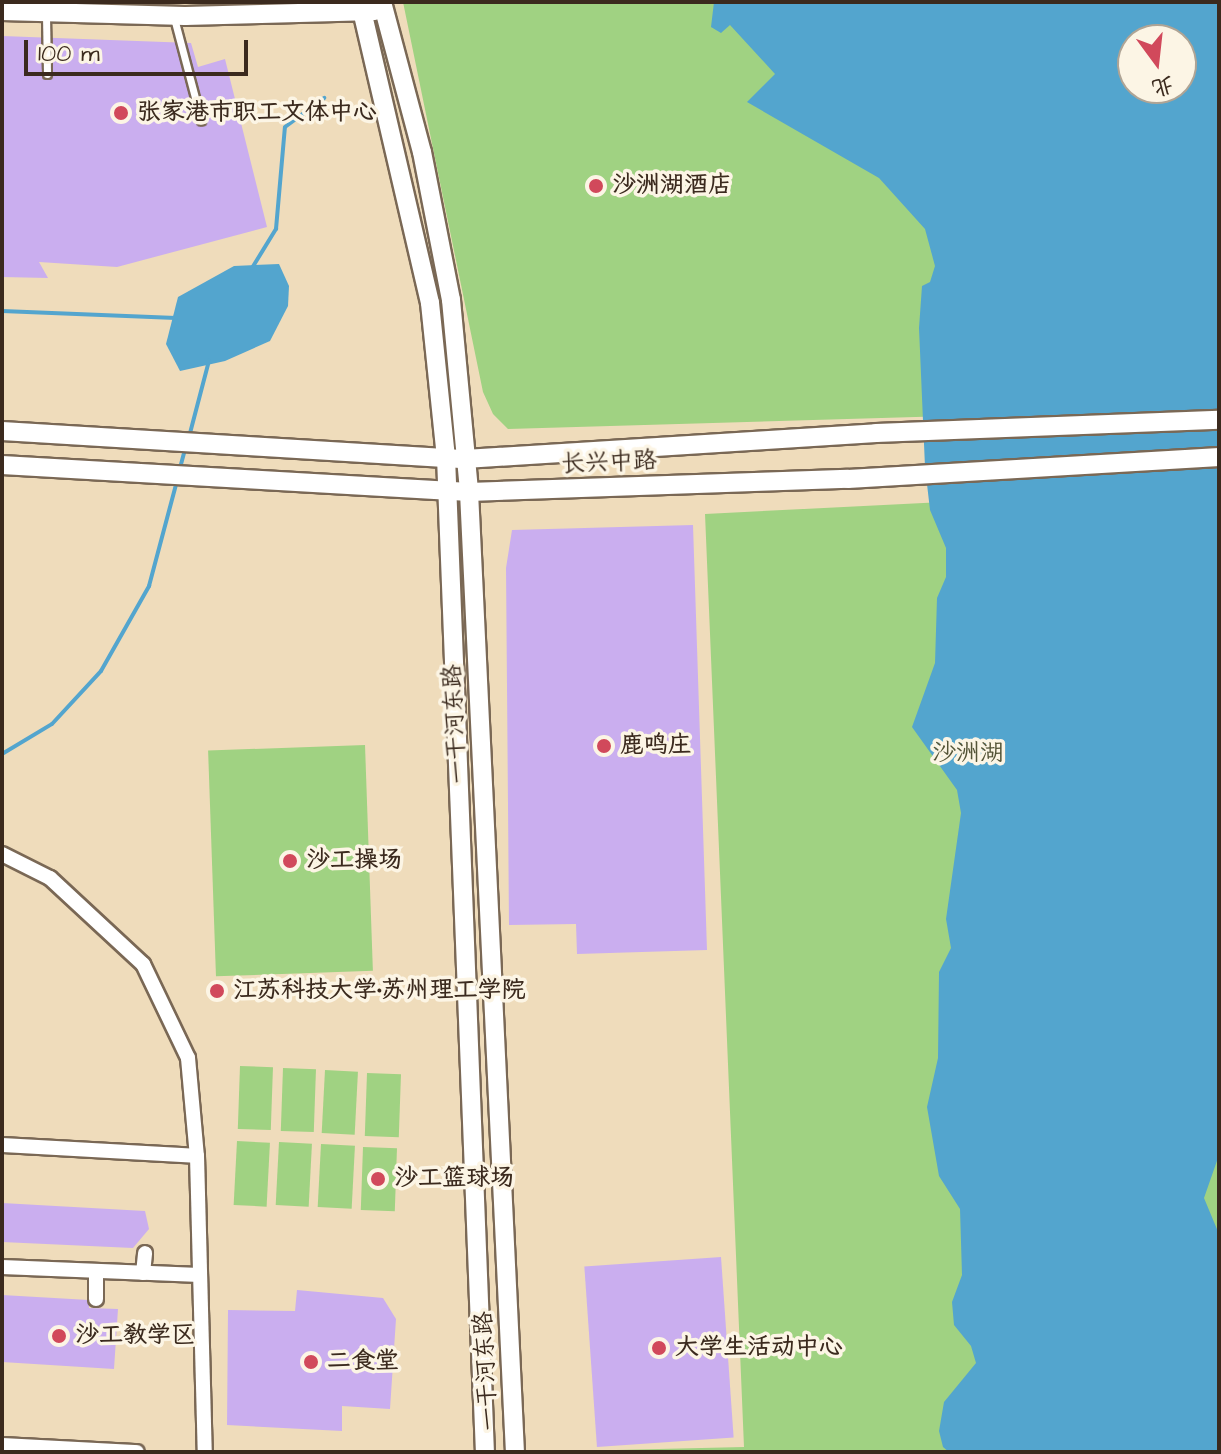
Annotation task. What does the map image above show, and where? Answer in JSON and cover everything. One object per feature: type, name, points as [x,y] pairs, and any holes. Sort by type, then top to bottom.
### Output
[{"type":"street","points":[[2,11],[174,16],[383,6]]},
{"type":"street","name":"一干河东路","points":[[383,6],[422,152],[451,300],[469,492],[515,1452]]},
{"type":"street","name":"一干河东路","points":[[362,8],[430,303],[446,457],[485,1452]]},
{"type":"street","name":"长兴中路","points":[[2,431],[465,459],[876,433],[1219,420]]},
{"type":"street","name":"长兴中路","points":[[2,465],[160,471],[447,488],[469,492],[1219,457]]},
{"type":"street","points":[[2,854],[50,878],[143,964],[188,1058],[197,1156],[205,1452]]},
{"type":"street","points":[[2,1145],[197,1156]]},
{"type":"street","points":[[143,1273],[145,1253]]},
{"type":"street","points":[[2,1267],[200,1275]]},
{"type":"street","points":[[96,1271],[96,1299]]},
{"type":"street","points":[[2,1445],[137,1452]]},
{"type":"lane","points":[[46,13],[47,74]]},
{"type":"lane","points":[[174,16],[201,120]]},
{"type":"green space","points":[[403,2],[1219,2],[1219,408],[508,429],[493,414],[483,392]]},
{"type":"green space","name":"沙洲湖","points":[[1219,488],[1219,1452],[530,1452],[744,1447],[705,514]]},
{"type":"green space","name":"沙工操场","points":[[365,745],[373,971],[216,976],[208,750]]},
{"type":"green space","points":[[240,1066],[273,1067],[271,1130],[238,1129]]},
{"type":"green space","points":[[283,1068],[316,1069],[314,1132],[281,1131]]},
{"type":"green space","points":[[325,1070],[358,1072],[355,1135],[322,1133]]},
{"type":"green space","points":[[367,1073],[401,1074],[399,1137],[365,1136]]},
{"type":"green space","points":[[237,1141],[270,1143],[267,1207],[234,1205]]},
{"type":"green space","points":[[279,1142],[312,1144],[309,1207],[276,1205]]},
{"type":"green space","points":[[321,1144],[355,1146],[352,1209],[318,1207]]},
{"type":"green space","name":"沙工篮球场","points":[[363,1147],[397,1148],[395,1211],[361,1210]]},
{"type":"water","name":"沙洲湖","points":[[714,2],[1219,2],[1219,1155],[1204,1198],[1219,1234],[1219,1452],[949,1452],[943,1447],[939,1431],[944,1402],[976,1363],[971,1346],[954,1325],[952,1302],[962,1275],[960,1209],[939,1176],[927,1107],[938,1058],[939,972],[951,948],[946,919],[961,813],[957,790],[912,727],[935,663],[937,598],[946,577],[946,548],[930,510],[925,467],[919,328],[922,286],[930,282],[935,266],[925,229],[879,178],[747,102],[775,74],[730,25],[721,33],[711,27]]},
{"type":"water","points":[[279,264],[289,286],[288,306],[270,341],[225,361],[180,371],[166,344],[178,297],[234,266]]},
{"type":"building","name":"张家港市职工文体中心","points":[[2,36],[191,43],[198,67],[225,59],[267,227],[117,267],[39,262],[48,278],[2,277]]},
{"type":"building","name":"鹿鸣庄","points":[[693,525],[707,950],[577,954],[576,924],[509,925],[506,568],[512,530]]},
{"type":"building","points":[[2,1203],[145,1211],[149,1229],[133,1248],[2,1242]]},
{"type":"building","name":"大学生活动中心","points":[[721,1257],[734,1438],[597,1447],[584,1267]]},
{"type":"building","name":"二食堂","points":[[297,1290],[383,1298],[396,1319],[390,1409],[342,1406],[342,1431],[227,1425],[228,1310],[295,1311]]},
{"type":"building","name":"沙工教学区","points":[[2,1295],[89,1300],[89,1308],[118,1309],[114,1369],[2,1362]]},
{"type":"waterway","points":[[252,268],[276,229],[285,127],[324,98]]},
{"type":"waterway","points":[[2,311],[176,318]]},
{"type":"waterway","points":[[189,437],[209,361]]},
{"type":"waterway","points":[[180,468],[186,446]]},
{"type":"waterway","points":[[2,754],[52,724],[101,671],[149,586],[177,481]]},
{"type":"place","name":"张家港市职工文体中心","points":[[121,113]]},
{"type":"place","name":"沙洲湖酒店","points":[[596,186]]},
{"type":"place","name":"鹿鸣庄","points":[[604,746]]},
{"type":"place","name":"沙工操场","points":[[290,861]]},
{"type":"place","name":"江苏科技大学•苏州理工学院","points":[[217,991]]},
{"type":"place","name":"沙工篮球场","points":[[378,1179]]},
{"type":"place","name":"沙工教学区","points":[[59,1336]]},
{"type":"place","name":"大学生活动中心","points":[[659,1348]]},
{"type":"place","name":"二食堂","points":[[311,1362]]}]
